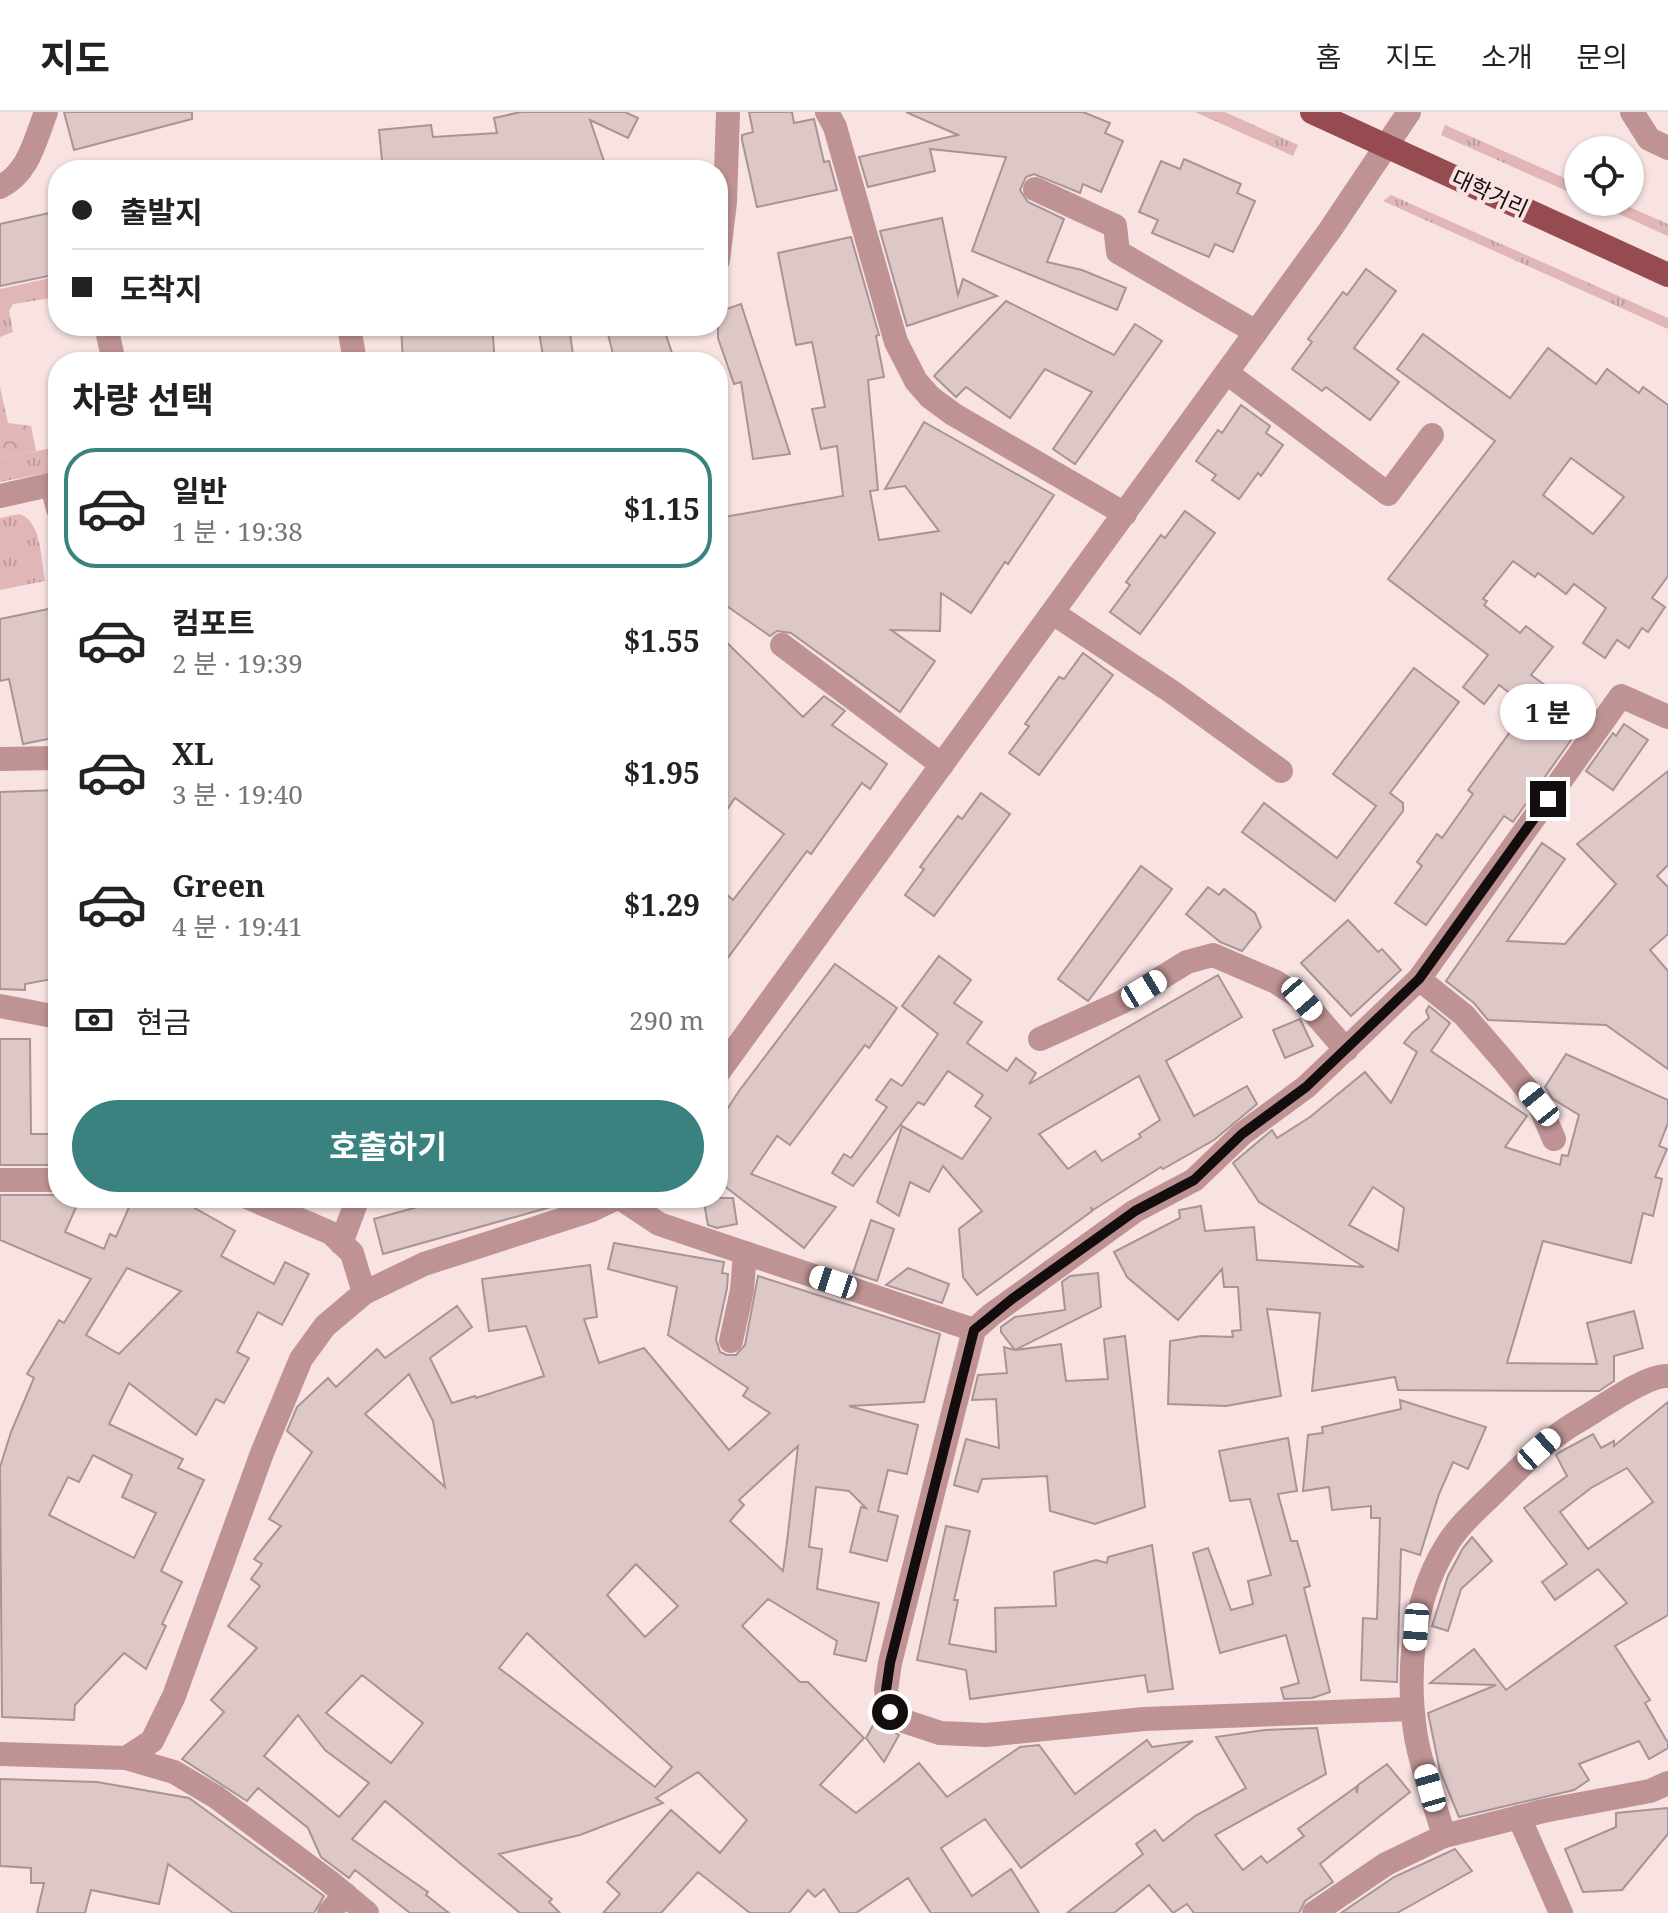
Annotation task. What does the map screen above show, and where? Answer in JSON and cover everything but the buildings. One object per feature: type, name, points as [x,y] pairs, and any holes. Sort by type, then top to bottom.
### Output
[{"type":"main road","name":"대학거리","points":[[1312,112],[1668,275]]},
{"type":"street","points":[[0,187],[25,167],[46,112]]},
{"type":"street","points":[[726,160],[728,112]]},
{"type":"street","points":[[827,112],[835,127],[896,342],[916,381],[930,397],[953,414],[1125,514]]},
{"type":"street","points":[[728,1059],[1330,230],[1409,112]]},
{"type":"street","points":[[1632,112],[1649,139],[1668,148]]},
{"type":"street","points":[[1035,189],[1115,226],[1118,252],[1256,332]]},
{"type":"street","points":[[1227,373],[1388,494],[1432,435]]},
{"type":"street","points":[[0,496],[48,486]]},
{"type":"street","points":[[1053,613],[1172,692],[1281,771]]},
{"type":"street","points":[[782,645],[942,765]]},
{"type":"street","points":[[1412,1709],[1144,1719],[986,1735],[940,1733],[901,1720],[890,1712],[886,1690],[890,1663],[974,1330],[1135,1211],[1194,1180],[1242,1134],[1306,1087],[1419,979],[1621,696],[1668,717]]},
{"type":"street","points":[[0,759],[48,758]]},
{"type":"street","points":[[1040,1039],[1122,1002],[1187,962],[1213,955],[1276,982],[1302,999],[1346,1050]]},
{"type":"street","points":[[1419,979],[1464,1015],[1503,1060],[1539,1104],[1554,1139]]},
{"type":"street","points":[[0,1006],[48,1015]]},
{"type":"street","points":[[0,1180],[48,1180]]},
{"type":"street","points":[[272,1208],[331,1233],[352,1253],[364,1293]]},
{"type":"street","points":[[341,1243],[354,1208]]},
{"type":"street","points":[[126,1758],[152,1741],[174,1696],[262,1453],[301,1359],[325,1326],[364,1293],[424,1264],[596,1208]]},
{"type":"street","points":[[634,1208],[659,1224],[974,1330]]},
{"type":"street","points":[[731,1341],[742,1290],[745,1253]]},
{"type":"street","points":[[1444,1836],[1416,1740],[1411,1696],[1416,1627],[1425,1588],[1445,1546],[1463,1524],[1559,1432],[1639,1386],[1663,1375],[1668,1376]]},
{"type":"street","points":[[0,1754],[126,1758],[174,1772],[216,1797],[367,1913]]},
{"type":"street","points":[[1314,1913],[1386,1864],[1444,1836],[1519,1817],[1650,1791],[1668,1783]]},
{"type":"street","points":[[1519,1817],[1561,1913]]},
{"type":"street","points":[[329,1913],[345,1894]]},
{"type":"green space","points":[[1195,112],[1225,112],[1298,145],[1293,156]]},
{"type":"green space","points":[[1445,125],[1564,178],[1564,190],[1441,135]]},
{"type":"green space","points":[[1391,195],[1668,318],[1668,329],[1383,201]]},
{"type":"green space","points":[[1644,213],[1668,224],[1668,236],[1623,216],[1644,216]]},
{"type":"green space","points":[[48,279],[48,299],[13,304],[9,311],[13,332],[0,337],[0,289]]},
{"type":"green space","points":[[0,387],[8,423],[31,426],[36,451],[0,458]]},
{"type":"green space","points":[[48,449],[48,473],[0,482],[0,458]]},
{"type":"green space","points":[[19,514],[27,518],[36,533],[45,581],[0,590],[0,518]]},
{"type":"route","points":[[890,1712],[886,1690],[890,1663],[974,1330],[1135,1211],[1194,1180],[1242,1134],[1306,1087],[1346,1050],[1419,979],[1548,799]]}]
